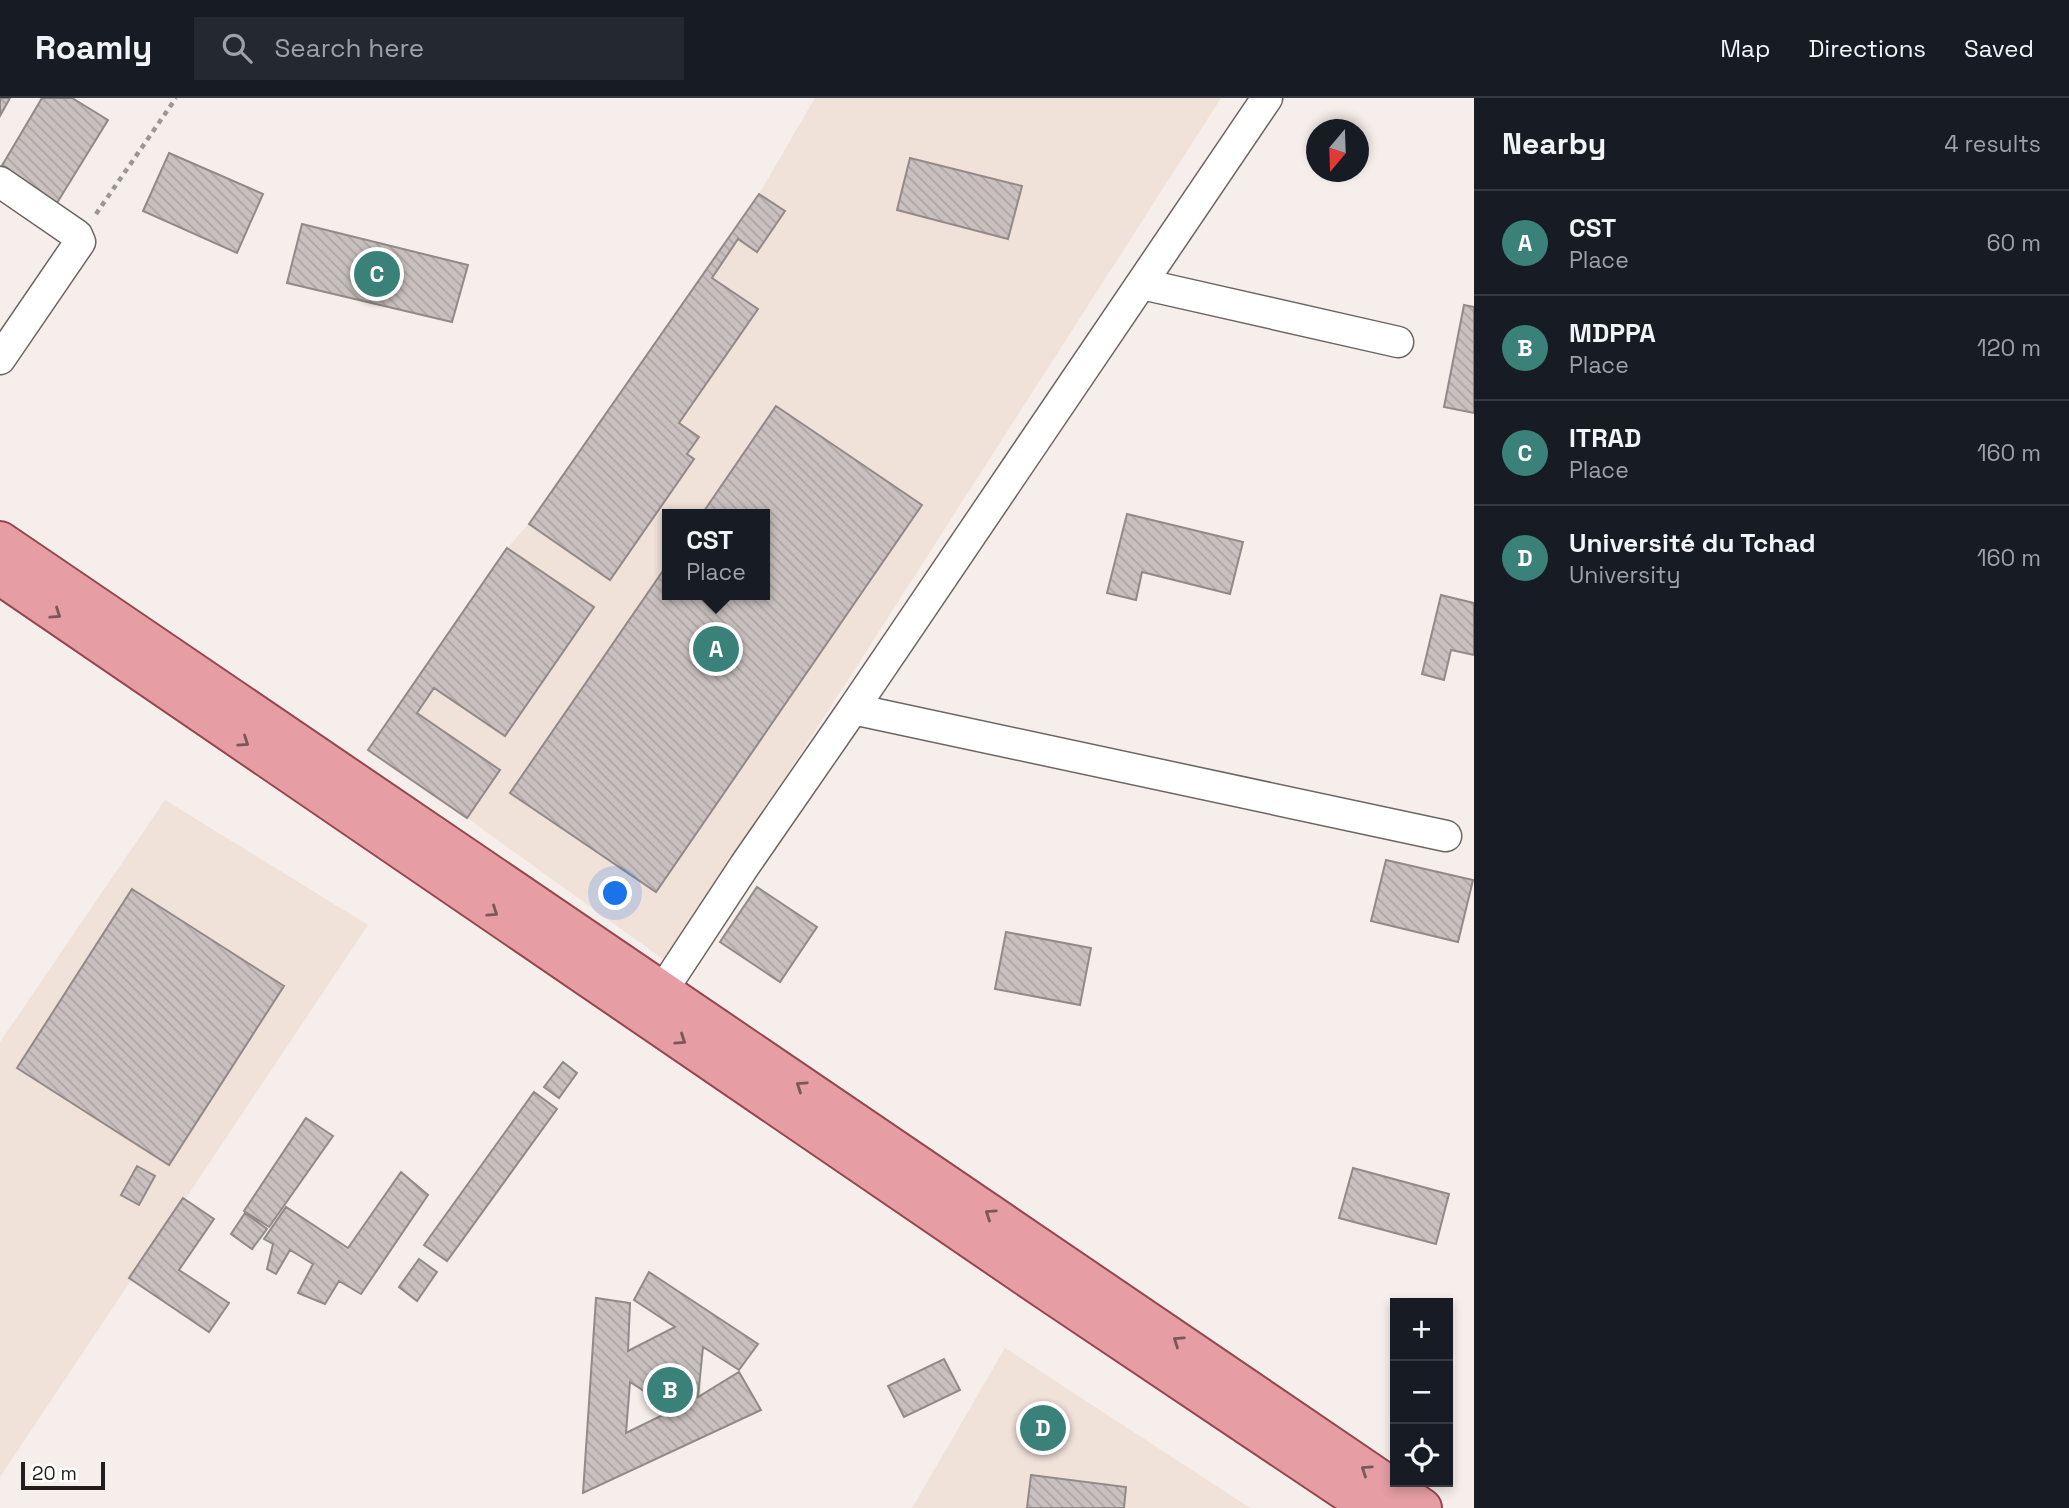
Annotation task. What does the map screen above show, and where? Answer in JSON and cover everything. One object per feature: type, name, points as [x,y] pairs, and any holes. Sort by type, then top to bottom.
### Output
[{"type":"main road","points":[[0,541],[462,873]]},
{"type":"main road","points":[[0,575],[462,873],[576,950],[1046,1290],[1217,1386],[1422,1508]]},
{"type":"main road","points":[[576,950],[662,991],[1217,1386],[1371,1508]]},
{"type":"street","points":[[662,991],[1267,98]]},
{"type":"street","points":[[0,182],[80,238],[71,257],[0,359]]},
{"type":"street","points":[[1142,284],[1398,342]]},
{"type":"street","points":[[853,709],[1446,836]]},
{"type":"path","points":[[80,238],[176,98]]},
{"type":"shaded area","points":[[815,98],[1221,98],[667,962],[368,750],[507,548],[529,524],[759,194]]},
{"type":"shaded area","points":[[165,800],[368,925],[0,1477],[0,1042]]},
{"type":"shaded area","points":[[1005,1348],[1250,1508],[912,1508]]},
{"type":"building","points":[[0,98],[10,98],[0,116]]},
{"type":"building","points":[[42,98],[72,98],[108,120],[57,203],[0,169]]},
{"type":"building","points":[[169,153],[263,194],[237,253],[143,211]]},
{"type":"building","points":[[910,158],[1022,186],[1008,239],[897,210]]},
{"type":"building","points":[[759,194],[785,211],[757,252],[738,239],[712,278],[758,309],[679,423],[699,437],[687,454],[694,459],[610,580],[529,524]]},
{"type":"building","points":[[302,224],[468,265],[452,322],[287,283]]},
{"type":"building","points":[[1464,305],[1474,307],[1474,413],[1444,407]]},
{"type":"building","points":[[776,406],[922,505],[656,892],[510,793],[662,572],[662,600],[770,600],[770,509],[705,509]]},
{"type":"building","points":[[1127,514],[1243,542],[1230,594],[1142,572],[1136,600],[1107,593]]},
{"type":"building","points":[[507,548],[594,607],[505,736],[434,688],[417,713],[500,770],[467,818],[368,750]]},
{"type":"building","points":[[1441,595],[1474,603],[1474,655],[1451,650],[1444,680],[1422,674]]},
{"type":"building","points":[[1386,860],[1473,880],[1458,942],[1371,921]]},
{"type":"building","points":[[757,887],[817,927],[780,982],[720,942]]},
{"type":"building","points":[[132,889],[284,986],[169,1165],[17,1068]]},
{"type":"building","points":[[1006,932],[1091,948],[1080,1005],[995,989]]},
{"type":"building","points":[[563,1062],[577,1073],[559,1098],[544,1087]]},
{"type":"building","points":[[534,1092],[557,1109],[447,1261],[424,1245]]},
{"type":"building","points":[[306,1118],[333,1136],[269,1227],[244,1211]]},
{"type":"building","points":[[137,1166],[155,1176],[139,1205],[121,1195]]},
{"type":"building","points":[[1353,1168],[1449,1194],[1436,1244],[1339,1218]]},
{"type":"building","points":[[401,1172],[428,1195],[361,1294],[339,1281],[325,1304],[298,1293],[313,1264],[290,1250],[276,1274],[267,1269],[273,1244],[264,1239],[286,1207],[348,1248]]},
{"type":"building","points":[[183,1198],[214,1219],[179,1270],[229,1303],[209,1332],[129,1278]]},
{"type":"building","points":[[245,1213],[267,1229],[252,1249],[231,1234]]},
{"type":"building","points":[[419,1259],[437,1272],[417,1301],[399,1287]]},
{"type":"building","points":[[649,1272],[758,1344],[739,1370],[703,1347],[698,1397],[739,1372],[761,1410],[583,1493],[596,1298],[630,1303],[628,1351],[675,1327],[634,1300]],"holes":[[[630,1382],[673,1410],[626,1433]]]},
{"type":"building","points":[[944,1359],[960,1390],[904,1417],[888,1386]]},
{"type":"building","points":[[1031,1475],[1126,1487],[1124,1508],[1027,1508]]},
{"type":"place","name":"ITRAD","points":[[377,274]]},
{"type":"place","name":"CST","points":[[716,649]]},
{"type":"place","name":"MDPPA","points":[[670,1390]]},
{"type":"place","name":"Université du Tchad","points":[[1043,1428]]}]
